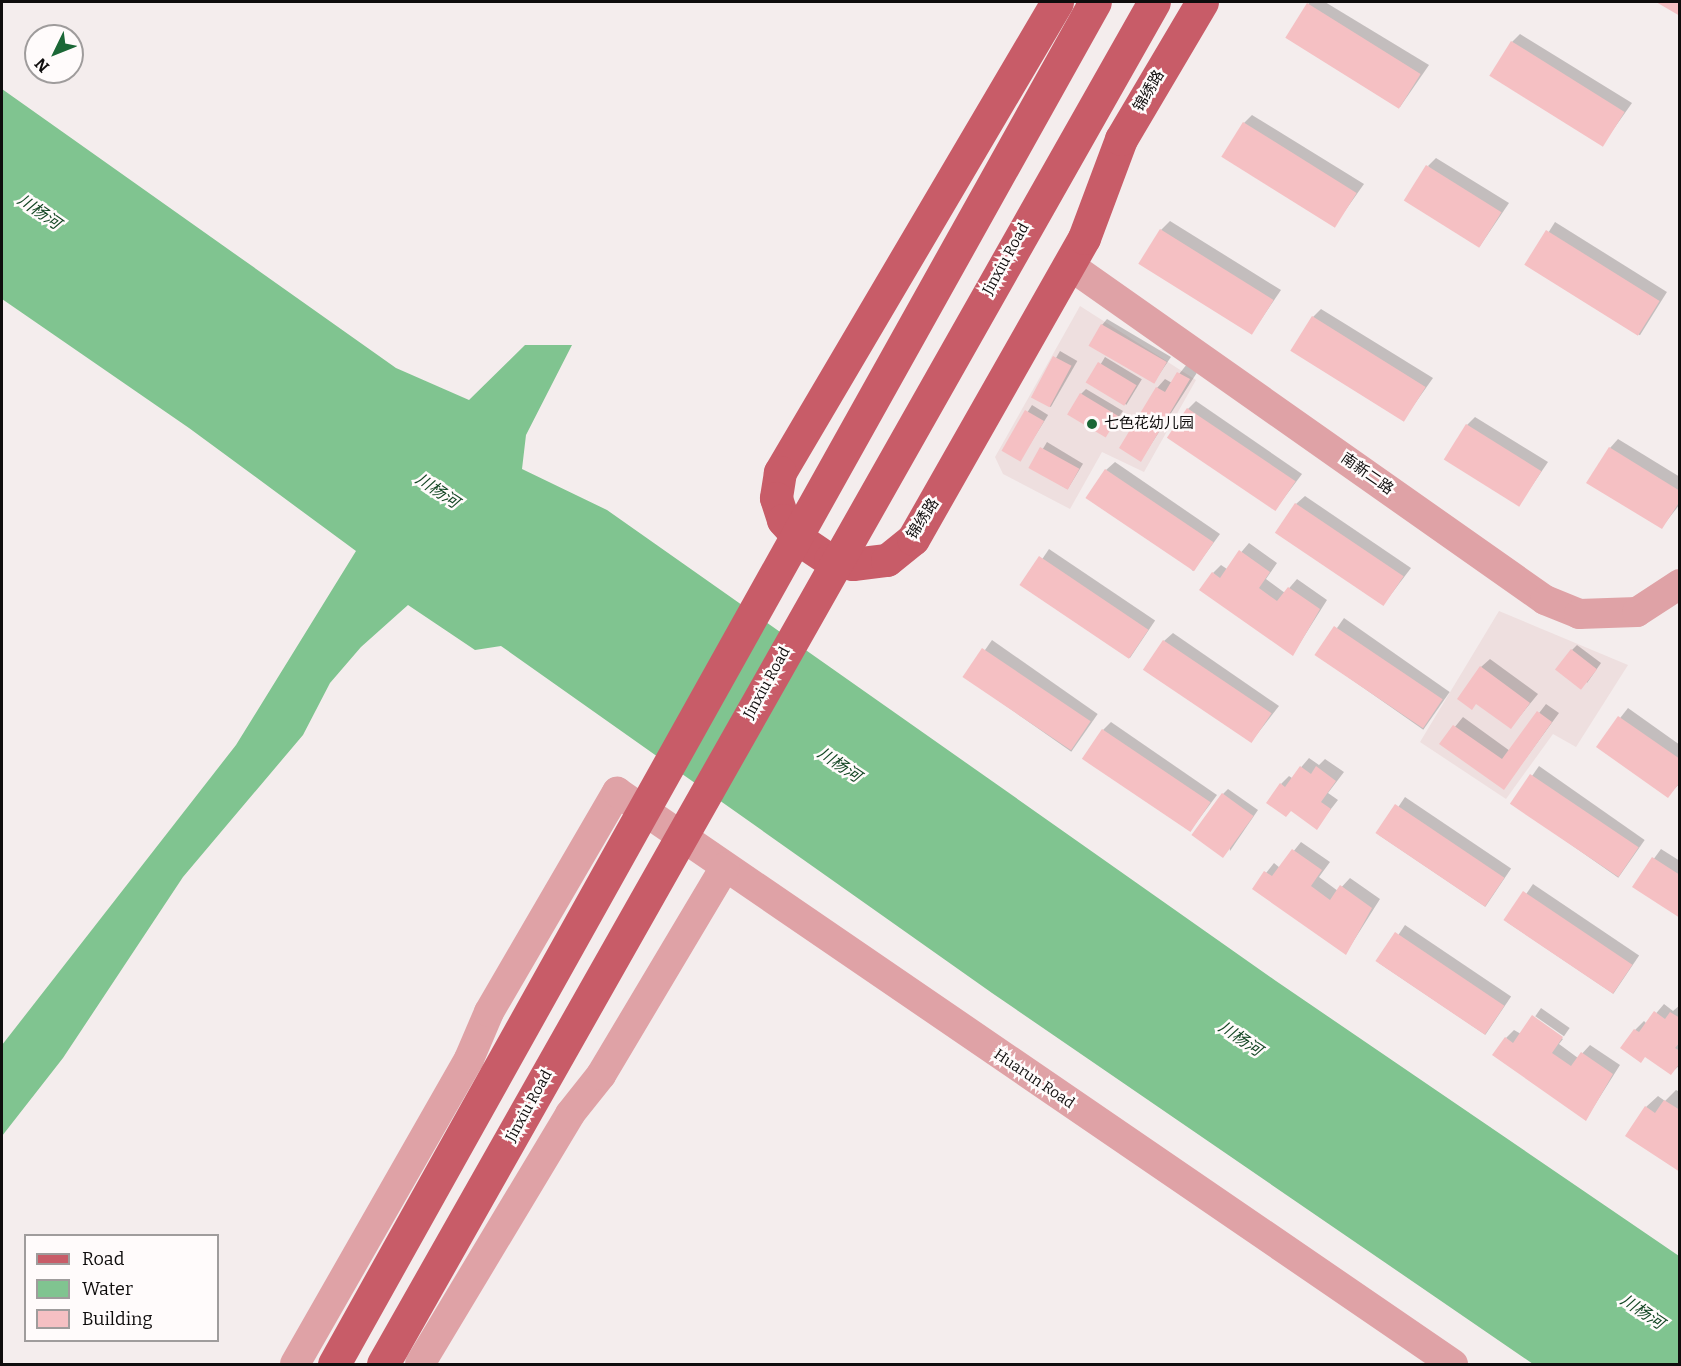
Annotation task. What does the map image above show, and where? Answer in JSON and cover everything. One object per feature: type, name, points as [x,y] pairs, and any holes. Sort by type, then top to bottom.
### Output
[{"type":"main road","name":"锦绣路","points":[[1057,2],[780,472],[776,498],[783,520],[803,542],[830,560],[853,564],[886,560],[913,539],[1084,238],[1121,139],[1202,2]]},
{"type":"main road","points":[[334,1365],[1095,2]]},
{"type":"main road","name":"Jinxiu Road","points":[[383,1365],[1154,2]]},
{"type":"street","name":"南新二路","points":[[1069,265],[1545,600],[1579,614],[1637,612],[1680,584]]},
{"type":"street","name":"Huarun Road","points":[[295,1365],[469,1059],[489,1012],[617,792],[1453,1365]]},
{"type":"street","points":[[420,1365],[570,1114],[601,1076],[725,867]]},
{"type":"shaded area","name":"七色花幼儿园","points":[[1080,306],[1196,380],[1144,472],[1102,452],[1070,509],[1003,474],[995,457]]},
{"type":"shaded area","points":[[1499,611],[1628,665],[1576,747],[1553,734],[1506,799],[1420,742]]},
{"type":"water","name":"川杨河","points":[[2,89],[396,368],[469,400],[525,345],[572,345],[526,435],[522,469],[607,510],[1276,981],[1679,1256],[1679,1364],[1533,1364],[992,993],[501,646],[475,650],[408,605],[361,647],[330,683],[303,735],[183,877],[63,1058],[2,1136],[2,1045],[236,745],[356,551],[189,428],[2,299]]},
{"type":"building","points":[[1656,2],[1680,2],[1680,16]]},
{"type":"building","points":[[1307,3],[1421,74],[1399,109],[1285,38]]},
{"type":"building","points":[[1511,41],[1625,112],[1603,147],[1489,76]]},
{"type":"building","points":[[1243,122],[1357,193],[1335,228],[1221,157]]},
{"type":"building","points":[[1426,165],[1501,212],[1479,248],[1404,201]]},
{"type":"building","points":[[1160,229],[1274,300],[1252,335],[1138,264]]},
{"type":"building","points":[[1546,230],[1660,301],[1638,336],[1524,265]]},
{"type":"building","points":[[1312,316],[1426,387],[1404,422],[1290,351]]},
{"type":"building","points":[[1101,324],[1167,362],[1154,384],[1088,346]]},
{"type":"building","points":[[1053,356],[1072,366],[1049,407],[1031,397]]},
{"type":"building","points":[[1098,362],[1137,385],[1124,406],[1086,383]]},
{"type":"building","points":[[1177,372],[1190,379],[1141,462],[1119,448],[1156,387],[1165,392]]},
{"type":"building","points":[[1080,393],[1119,416],[1106,438],[1067,414]]},
{"type":"building","points":[[1187,408],[1296,481],[1275,511],[1167,438]]},
{"type":"building","points":[[1025,410],[1044,421],[1021,462],[1002,451]]},
{"type":"building","points":[[1466,424],[1541,471],[1519,507],[1444,460]]},
{"type":"building","points":[[1040,447],[1079,469],[1068,490],[1028,468]]},
{"type":"building","points":[[1609,447],[1680,491],[1680,501],[1662,529],[1586,483]]},
{"type":"building","points":[[1105,469],[1214,542],[1194,571],[1085,498]]},
{"type":"building","points":[[1295,503],[1404,576],[1383,606],[1275,533]]},
{"type":"building","points":[[1239,550],[1270,572],[1259,588],[1277,601],[1288,587],[1320,609],[1293,656],[1199,590],[1212,572],[1220,578]]},
{"type":"building","points":[[1039,556],[1148,630],[1129,659],[1019,585]]},
{"type":"building","points":[[1334,626],[1443,699],[1423,728],[1314,655]]},
{"type":"building","points":[[1163,640],[1272,713],[1251,743],[1143,670]]},
{"type":"building","points":[[982,648],[1091,721],[1071,750],[962,677]]},
{"type":"building","points":[[1571,649],[1597,669],[1581,690],[1555,669]]},
{"type":"building","points":[[1480,666],[1530,703],[1511,729],[1476,704],[1472,710],[1457,699]]},
{"type":"building","points":[[1537,711],[1552,722],[1504,790],[1439,744],[1453,725],[1502,759]]},
{"type":"building","points":[[1618,716],[1680,759],[1680,782],[1668,798],[1596,747]]},
{"type":"building","points":[[1102,729],[1211,802],[1190,832],[1082,759]]},
{"type":"building","points":[[1300,766],[1311,774],[1316,766],[1336,781],[1321,802],[1331,809],[1317,830],[1291,811],[1286,817],[1266,803],[1280,783],[1285,787]]},
{"type":"building","points":[[1530,774],[1639,847],[1618,877],[1510,804]]},
{"type":"building","points":[[1222,793],[1254,816],[1223,858],[1191,835]]},
{"type":"building","points":[[1395,804],[1504,878],[1485,907],[1375,833]]},
{"type":"building","points":[[1292,849],[1322,870],[1311,886],[1330,900],[1340,885],[1372,908],[1346,955],[1252,889],[1264,871],[1272,876]]},
{"type":"building","points":[[1652,857],[1680,875],[1680,918],[1632,887]]},
{"type":"building","points":[[1523,891],[1632,965],[1613,994],[1503,920]]},
{"type":"building","points":[[1395,932],[1504,1006],[1485,1035],[1375,961]]},
{"type":"building","points":[[1654,1011],[1665,1019],[1670,1012],[1680,1018],[1680,1042],[1675,1048],[1680,1051],[1680,1063],[1671,1075],[1645,1057],[1641,1063],[1620,1048],[1634,1029],[1639,1032]]},
{"type":"building","points":[[1532,1015],[1563,1037],[1552,1053],[1571,1066],[1581,1052],[1613,1074],[1586,1121],[1492,1055],[1505,1037],[1513,1043]]},
{"type":"building","points":[[1664,1100],[1680,1110],[1680,1172],[1625,1136],[1645,1106],[1655,1113]]},
{"type":"place","name":"七色花幼儿园","points":[[1092,424]]}]
